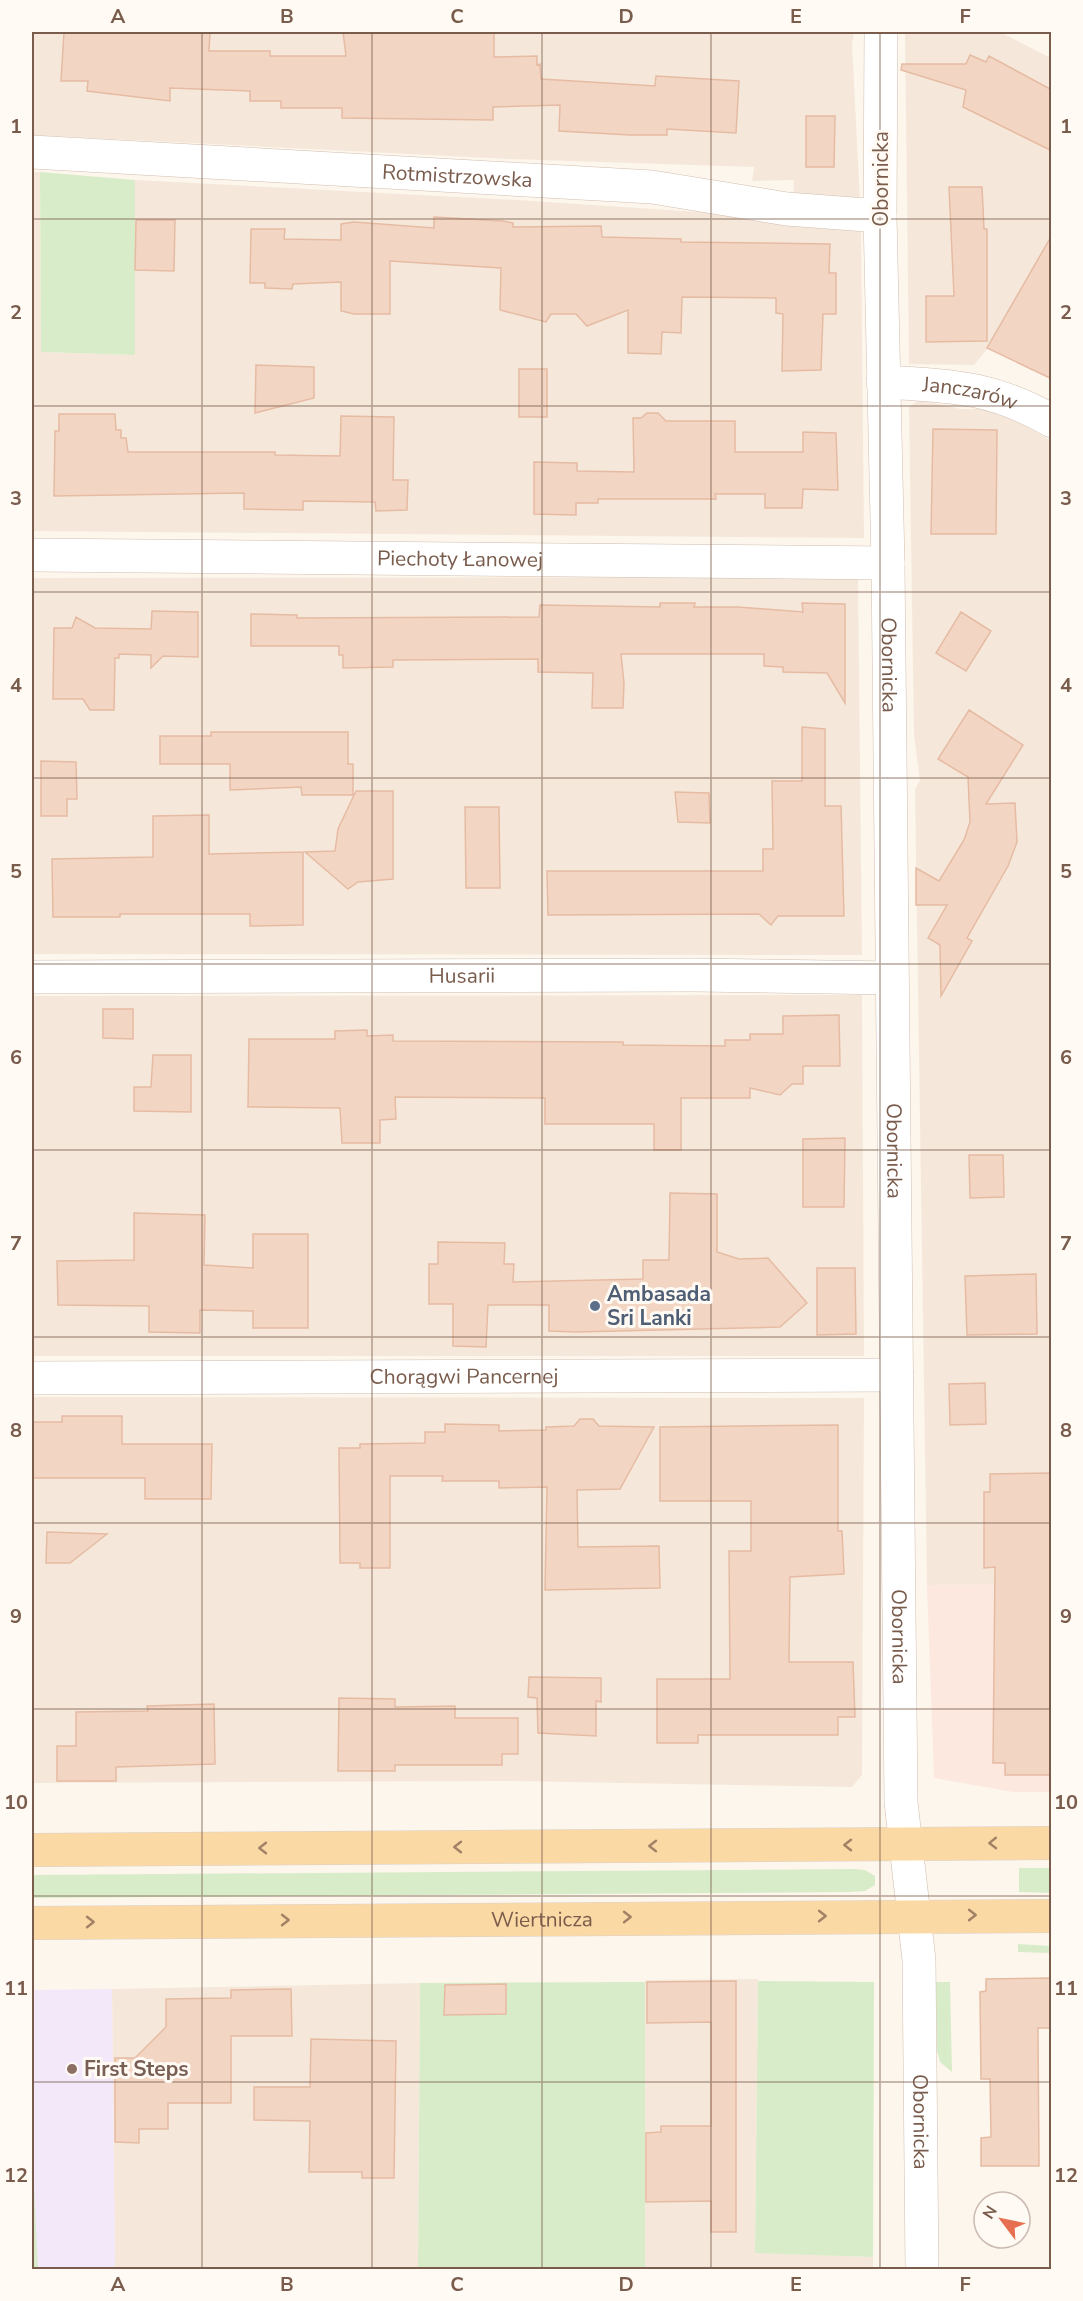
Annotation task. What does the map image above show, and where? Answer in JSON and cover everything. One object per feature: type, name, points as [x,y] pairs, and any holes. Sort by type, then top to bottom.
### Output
[{"type":"main road","points":[[32,1850],[1052,1844]]},
{"type":"main road","name":"Wiertnicza","points":[[32,1923],[914,1915],[1052,1916]]},
{"type":"street","name":"Obornicka","points":[[881,32],[880,216],[888,563],[901,1787],[919,1960],[922,2270]]},
{"type":"street","name":"Rotmistrzowska","points":[[32,152],[652,187],[787,209],[880,216]]},
{"type":"street","name":"Janczarów","points":[[883,382],[961,386],[992,393],[1025,406],[1052,421]]},
{"type":"street","name":"Piechoty Łanowej","points":[[32,555],[888,563]]},
{"type":"street","name":"Husarii","points":[[32,977],[695,975],[892,978]]},
{"type":"street","name":"Chorągwi Pancernej","points":[[32,1378],[897,1374]]},
{"type":"shaded area","points":[[32,32],[854,32],[852,44],[860,202],[793,203],[794,180],[752,181],[754,167],[510,159],[32,135]]},
{"type":"shaded area","points":[[905,32],[1000,32],[1051,58],[1051,379],[988,348],[974,365],[909,364]]},
{"type":"shaded area","points":[[32,172],[40,172],[41,352],[135,355],[135,180],[517,200],[849,222],[861,228],[864,538],[32,531]]},
{"type":"shaded area","points":[[919,400],[961,409],[983,409],[1010,417],[1051,441],[1051,1584],[927,1585],[915,789],[920,781],[914,735],[909,407]]},
{"type":"shaded area","points":[[858,577],[862,955],[32,954],[32,578]]},
{"type":"shaded area","points":[[862,995],[864,1356],[32,1356],[32,996]]},
{"type":"shaded area","points":[[32,1397],[864,1398],[862,1775],[852,1787],[511,1781],[32,1783]]},
{"type":"shaded area","points":[[1051,1584],[1051,1792],[1013,1792],[934,1778],[927,1585]]},
{"type":"shaded area","points":[[758,1979],[755,2252],[873,2257],[873,2269],[645,2270],[645,1980]]},
{"type":"shaded area","points":[[420,1983],[418,2269],[115,2269],[112,1989]]},
{"type":"shaded area","name":"First Steps","points":[[112,1989],[115,2269],[32,2269],[32,1990]]},
{"type":"green space","points":[[40,172],[135,180],[135,355],[41,352]]},
{"type":"green space","points":[[1019,1868],[1051,1868],[1051,1893],[1019,1892]]},
{"type":"green space","points":[[865,1870],[875,1876],[875,1885],[865,1891],[850,1892],[32,1898],[32,1875]]},
{"type":"green space","points":[[1018,1944],[1051,1946],[1051,1953],[1018,1952]]},
{"type":"green space","points":[[758,1981],[874,1982],[873,2257],[755,2253]]},
{"type":"green space","points":[[645,1982],[645,2269],[418,2270],[420,1983]]},
{"type":"green space","points":[[936,1982],[950,1982],[952,2072],[940,2062],[937,2051]]},
{"type":"green space","points":[[32,2186],[34,2186],[38,2269],[32,2269]]},
{"type":"building","points":[[64,32],[210,32],[209,51],[270,51],[270,56],[346,56],[343,32],[494,32],[494,57],[537,56],[541,79],[655,86],[656,76],[739,81],[736,133],[667,129],[667,135],[559,131],[560,105],[493,107],[493,120],[342,118],[342,108],[281,108],[281,101],[250,101],[250,91],[170,88],[170,101],[87,91],[88,81],[61,81]]},
{"type":"building","points":[[970,55],[986,62],[989,56],[1052,90],[1052,151],[963,107],[966,90],[901,70],[902,64],[966,64]]},
{"type":"building","points":[[806,116],[835,116],[834,167],[806,167]]},
{"type":"building","points":[[949,187],[982,187],[984,229],[987,229],[987,341],[926,342],[926,296],[954,296]]},
{"type":"building","points":[[434,217],[503,221],[513,223],[513,227],[601,226],[602,237],[681,239],[681,242],[830,244],[829,273],[836,273],[836,314],[823,314],[821,370],[782,371],[783,314],[776,313],[776,298],[682,297],[681,333],[662,332],[661,354],[628,353],[628,310],[587,326],[576,314],[551,314],[546,322],[500,310],[501,268],[390,261],[390,314],[354,314],[341,311],[341,282],[293,284],[292,289],[265,288],[265,283],[250,283],[251,229],[285,229],[284,239],[341,240],[341,224],[354,222],[434,228]]},
{"type":"building","points":[[136,220],[175,220],[174,271],[135,270]]},
{"type":"building","points":[[1052,235],[1052,379],[987,348]]},
{"type":"building","points":[[256,365],[314,367],[314,398],[255,413]]},
{"type":"building","points":[[519,369],[547,369],[547,417],[519,417]]},
{"type":"building","points":[[647,413],[658,413],[666,421],[735,421],[735,452],[803,452],[803,432],[836,433],[838,490],[803,489],[802,508],[765,508],[765,494],[715,494],[716,499],[598,499],[598,503],[576,503],[576,515],[534,514],[534,462],[577,463],[577,471],[634,472],[633,418],[641,418]]},
{"type":"building","points":[[59,414],[115,414],[116,430],[121,430],[121,438],[126,438],[128,452],[275,452],[275,455],[340,456],[341,416],[394,417],[393,480],[408,480],[407,510],[376,511],[375,502],[303,501],[303,510],[244,509],[244,493],[54,496],[55,431],[59,431]]},
{"type":"building","points":[[933,429],[997,430],[996,534],[931,534]]},
{"type":"building","points":[[660,603],[695,603],[694,607],[738,607],[803,612],[802,603],[845,604],[845,703],[827,673],[783,672],[783,667],[764,666],[764,654],[621,654],[624,683],[623,708],[592,708],[593,673],[538,672],[538,659],[393,660],[393,667],[343,668],[343,655],[339,655],[339,646],[251,646],[251,614],[297,615],[297,618],[539,617],[540,605],[660,607]]},
{"type":"building","points":[[152,611],[198,612],[198,657],[163,656],[151,668],[151,655],[119,654],[119,658],[115,658],[114,710],[90,710],[83,699],[53,699],[54,628],[72,628],[76,617],[95,628],[151,629]]},
{"type":"building","points":[[961,612],[991,631],[966,671],[936,653]]},
{"type":"building","points":[[969,710],[1023,745],[986,804],[1015,803],[1017,842],[1008,866],[967,938],[972,941],[941,996],[940,945],[928,938],[947,905],[916,905],[916,868],[939,881],[964,840],[970,822],[968,777],[938,759]]},
{"type":"building","points":[[802,727],[825,729],[825,806],[841,806],[844,916],[778,916],[771,925],[759,914],[548,915],[547,871],[763,871],[763,849],[773,849],[772,781],[802,781]]},
{"type":"building","points":[[211,732],[348,732],[348,764],[353,764],[353,795],[302,795],[301,787],[230,790],[230,764],[160,764],[160,736],[211,736]]},
{"type":"building","points":[[41,761],[76,762],[77,799],[67,799],[67,816],[41,816]]},
{"type":"building","points":[[356,791],[393,791],[393,879],[358,882],[348,889],[305,852],[335,851],[338,829]]},
{"type":"building","points":[[675,792],[709,793],[710,823],[678,822]]},
{"type":"building","points":[[465,807],[499,807],[500,888],[466,888]]},
{"type":"building","points":[[209,815],[209,854],[303,852],[303,925],[250,926],[250,914],[120,914],[120,917],[53,917],[52,859],[153,857],[153,816]]},
{"type":"building","points":[[103,1009],[133,1009],[133,1039],[103,1038]]},
{"type":"building","points":[[839,1015],[840,1066],[803,1066],[803,1084],[792,1084],[780,1095],[750,1088],[750,1098],[681,1098],[681,1150],[654,1150],[654,1124],[545,1124],[545,1098],[395,1097],[396,1119],[380,1120],[380,1143],[342,1143],[340,1108],[248,1107],[249,1039],[335,1039],[335,1031],[367,1030],[367,1036],[393,1035],[393,1041],[623,1042],[623,1045],[725,1046],[725,1040],[750,1040],[750,1034],[783,1034],[783,1016]]},
{"type":"building","points":[[153,1055],[191,1055],[191,1112],[134,1111],[134,1087],[151,1087]]},
{"type":"building","points":[[845,1138],[844,1207],[803,1207],[803,1139]]},
{"type":"building","points":[[969,1155],[1003,1155],[1004,1197],[970,1198]]},
{"type":"building","points":[[670,1193],[717,1194],[717,1252],[739,1259],[768,1258],[807,1303],[780,1327],[576,1332],[549,1331],[549,1305],[488,1305],[486,1347],[453,1346],[453,1304],[429,1304],[429,1264],[438,1264],[438,1242],[505,1243],[504,1264],[514,1264],[513,1282],[643,1279],[643,1260],[669,1260]]},
{"type":"building","points":[[134,1213],[205,1215],[204,1265],[253,1268],[253,1234],[308,1234],[308,1328],[253,1328],[253,1311],[200,1310],[200,1333],[149,1332],[149,1306],[58,1305],[57,1261],[134,1260]]},
{"type":"building","points":[[817,1268],[855,1268],[856,1334],[817,1335]]},
{"type":"building","points":[[1036,1274],[1037,1334],[967,1335],[965,1276]]},
{"type":"building","points":[[985,1383],[986,1424],[950,1425],[949,1384]]},
{"type":"building","points":[[62,1416],[122,1416],[122,1444],[212,1444],[211,1499],[145,1499],[145,1478],[32,1478],[32,1422],[62,1422]]},
{"type":"building","points":[[580,1419],[593,1419],[599,1426],[654,1427],[620,1489],[577,1490],[578,1547],[659,1546],[660,1588],[545,1590],[547,1487],[499,1488],[499,1481],[442,1481],[443,1476],[390,1476],[390,1568],[360,1568],[360,1563],[340,1563],[339,1448],[360,1448],[360,1444],[425,1443],[425,1432],[445,1432],[445,1424],[499,1425],[499,1431],[546,1430],[546,1427],[574,1426]]},
{"type":"building","points":[[838,1425],[838,1531],[842,1531],[844,1574],[790,1577],[789,1662],[853,1662],[855,1717],[838,1717],[838,1735],[698,1735],[698,1743],[657,1743],[657,1679],[730,1679],[729,1551],[751,1551],[751,1501],[660,1501],[660,1427]]},
{"type":"building","points":[[1052,1473],[1052,1775],[1005,1775],[1005,1763],[993,1763],[995,1567],[984,1568],[984,1492],[990,1492],[990,1474]]},
{"type":"building","points":[[47,1532],[107,1534],[70,1563],[46,1563]]},
{"type":"building","points":[[529,1677],[601,1678],[601,1702],[596,1701],[596,1736],[538,1733],[537,1698],[528,1697]]},
{"type":"building","points":[[339,1698],[395,1699],[395,1707],[455,1706],[455,1718],[518,1718],[518,1754],[502,1754],[502,1765],[395,1765],[395,1771],[338,1771]]},
{"type":"building","points":[[214,1704],[215,1764],[116,1767],[116,1781],[57,1781],[57,1746],[76,1746],[76,1712],[148,1711],[147,1706]]},
{"type":"building","points":[[1052,1978],[1052,2028],[1038,2028],[1039,2166],[981,2166],[981,2138],[991,2137],[990,2079],[981,2079],[980,1992],[986,1991],[986,1979]]},
{"type":"building","points":[[736,1981],[736,2232],[711,2232],[711,2201],[646,2202],[646,2133],[661,2132],[661,2126],[711,2126],[711,2022],[647,2023],[647,1982]]},
{"type":"building","points":[[506,1984],[506,2014],[444,2015],[445,1985]]},
{"type":"building","points":[[291,1989],[292,2036],[231,2036],[231,2103],[168,2103],[168,2129],[139,2129],[139,2143],[115,2142],[115,2058],[135,2058],[166,2027],[166,1999],[231,1998],[231,1990]]},
{"type":"building","points":[[311,2039],[396,2041],[394,2178],[362,2178],[362,2172],[309,2172],[310,2121],[254,2120],[254,2087],[310,2087]]},
{"type":"place","name":"Ambasada Sri Lanki","points":[[595,1306]]},
{"type":"place","name":"First Steps","points":[[72,2069]]}]
